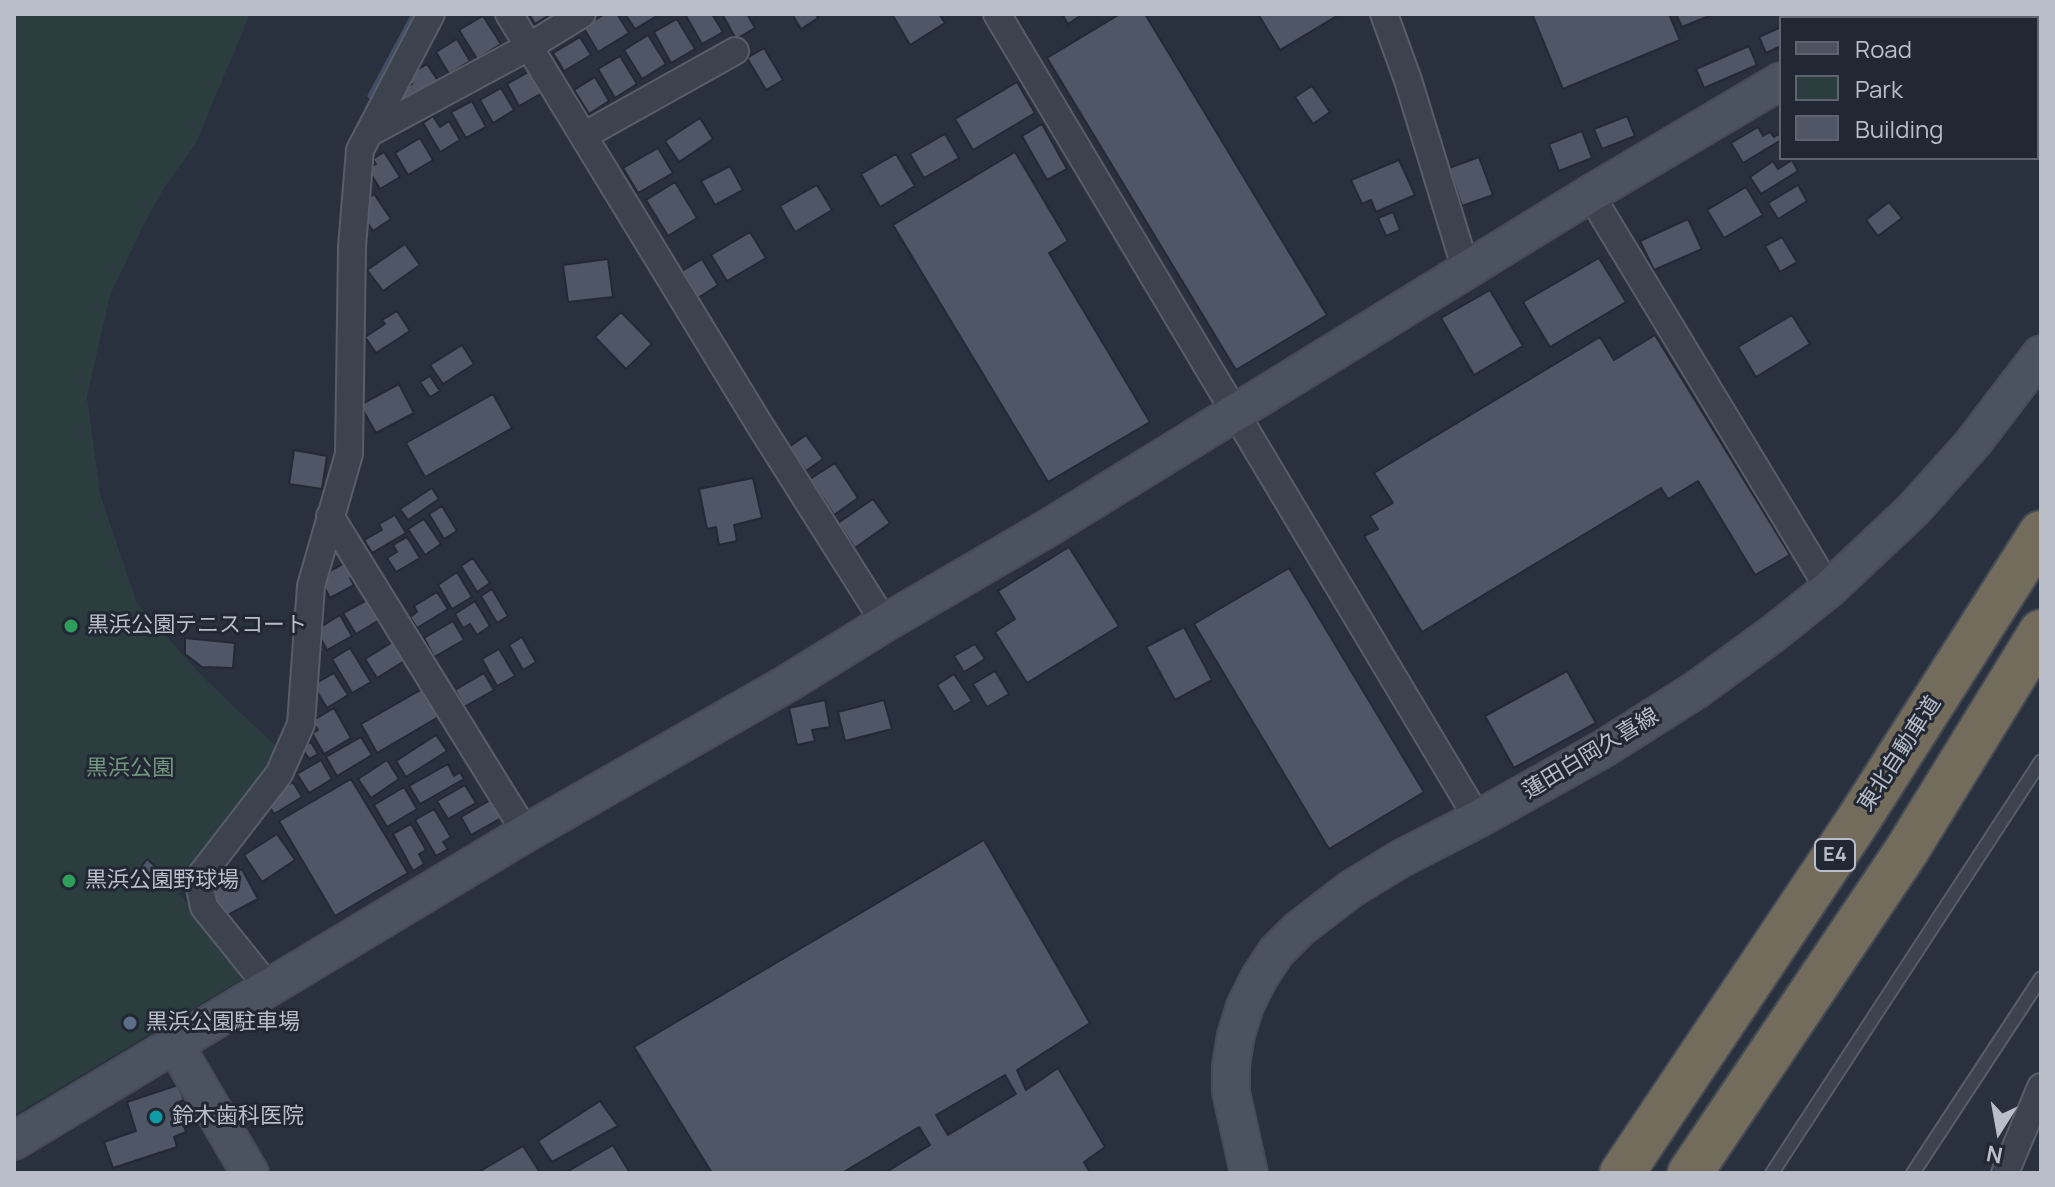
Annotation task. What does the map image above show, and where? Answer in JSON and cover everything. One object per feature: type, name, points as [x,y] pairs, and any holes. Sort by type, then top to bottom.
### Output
[{"type":"highway","name":"東北自動車道","points":[[1622,1173],[1857,822],[2041,533]]},
{"type":"highway","name":"E4","points":[[1690,1173],[1907,850],[2041,632]]},
{"type":"street","points":[[270,989],[204,907],[198,879],[279,774],[301,724],[311,586],[349,454],[352,247],[360,150],[431,14]]},
{"type":"street","points":[[509,14],[761,427],[885,623]]},
{"type":"street","points":[[369,133],[530,46],[582,14]]},
{"type":"street","points":[[997,14],[1452,770],[1478,819]]},
{"type":"street","points":[[1384,14],[1408,80],[1466,270]]},
{"type":"street","points":[[585,135],[735,51]]},
{"type":"street","points":[[14,1141],[526,833],[788,683],[1048,528],[1590,194],[1779,82]]},
{"type":"street","points":[[1590,194],[1829,589]]},
{"type":"street","name":"蓮田白岡久喜線","points":[[1249,1173],[1231,1092],[1231,1066],[1245,1006],[1276,952],[1299,929],[1351,889],[1603,749],[1696,690],[1774,633],[1829,589],[1891,532],[1944,477],[2008,400],[2041,354]]},
{"type":"street","points":[[330,516],[526,833]]},
{"type":"street","points":[[175,1045],[250,1173]]},
{"type":"street","points":[[2005,1173],[2041,1087]]},
{"type":"lane","points":[[1772,1173],[2041,761]]},
{"type":"lane","points":[[1913,1173],[2041,978]]},
{"type":"green space","name":"黒浜公園","points":[[14,14],[250,14],[196,143],[164,188],[110,295],[87,397],[100,494],[137,604],[204,678],[280,750],[243,812],[179,893],[249,975],[14,1115]]},
{"type":"building","points":[[529,14],[551,14],[535,24]]},
{"type":"building","points":[[605,14],[617,14],[629,33],[598,52],[583,27]]},
{"type":"building","points":[[625,14],[660,14],[635,29]]},
{"type":"building","points":[[685,14],[712,14],[723,32],[702,44]]},
{"type":"building","points":[[722,14],[747,14],[755,28],[736,39]]},
{"type":"building","points":[[792,14],[816,14],[818,18],[801,29]]},
{"type":"building","points":[[892,14],[939,14],[945,23],[910,45]]},
{"type":"building","points":[[1062,14],[1083,14],[1068,24]]},
{"type":"building","points":[[1120,14],[1145,14],[1327,315],[1236,370],[1047,58]]},
{"type":"building","points":[[1258,14],[1340,14],[1280,50]]},
{"type":"building","points":[[1532,14],[1669,14],[1680,40],[1563,89]]},
{"type":"building","points":[[1676,14],[1714,14],[1682,27]]},
{"type":"building","points":[[483,16],[501,44],[477,59],[459,30]]},
{"type":"building","points":[[677,19],[695,49],[671,63],[654,32]]},
{"type":"building","points":[[1779,28],[1779,47],[1766,53],[1759,37]]},
{"type":"building","points":[[648,35],[666,64],[642,79],[624,50]]},
{"type":"building","points":[[580,37],[591,55],[564,71],[553,53]]},
{"type":"building","points":[[457,39],[470,61],[449,74],[436,52]]},
{"type":"building","points":[[1749,46],[1757,65],[1704,88],[1696,69]]},
{"type":"building","points":[[764,48],[783,80],[766,90],[747,58]]},
{"type":"building","points":[[620,56],[637,84],[615,98],[598,69]]},
{"type":"building","points":[[427,64],[439,82],[403,104],[397,94],[412,84],[407,75]]},
{"type":"building","points":[[532,70],[544,92],[519,106],[507,84]]},
{"type":"building","points":[[595,77],[609,101],[589,114],[574,90]]},
{"type":"building","points":[[1017,82],[1035,113],[973,150],[955,119]]},
{"type":"building","points":[[1312,86],[1330,112],[1313,124],[1295,97]]},
{"type":"building","points":[[501,88],[514,110],[493,123],[480,100]]},
{"type":"building","points":[[472,101],[486,127],[466,138],[451,112]]},
{"type":"building","points":[[433,116],[440,127],[449,121],[460,140],[440,152],[423,123]]},
{"type":"building","points":[[1627,116],[1635,136],[1602,149],[1594,129]]},
{"type":"building","points":[[700,118],[713,139],[679,162],[665,141]]},
{"type":"building","points":[[1042,124],[1067,169],[1047,180],[1022,136]]},
{"type":"building","points":[[1758,127],[1763,136],[1770,132],[1774,137],[1779,134],[1779,141],[1743,163],[1731,143]]},
{"type":"building","points":[[1582,131],[1592,158],[1559,171],[1549,144]]},
{"type":"building","points":[[945,134],[959,158],[924,178],[910,154]]},
{"type":"building","points":[[420,138],[433,160],[408,175],[395,153]]},
{"type":"building","points":[[658,148],[673,173],[638,193],[623,168]]},
{"type":"building","points":[[384,152],[400,177],[380,189],[368,169],[376,164],[373,159]]},
{"type":"building","points":[[1015,152],[1068,241],[1049,253],[1150,422],[1048,482],[893,225]]},
{"type":"building","points":[[896,154],[915,186],[880,207],[861,174]]},
{"type":"building","points":[[1479,157],[1493,195],[1462,206],[1449,168]]},
{"type":"building","points":[[1399,160],[1415,195],[1376,212],[1371,200],[1362,204],[1351,180]]},
{"type":"building","points":[[1792,160],[1798,171],[1761,194],[1750,177],[1773,161],[1778,169]]},
{"type":"building","points":[[730,166],[743,190],[715,205],[701,181]]},
{"type":"building","points":[[675,182],[697,218],[668,236],[646,200]]},
{"type":"building","points":[[817,185],[832,210],[795,232],[780,206]]},
{"type":"building","points":[[1798,185],[1807,201],[1778,219],[1768,203]]},
{"type":"building","points":[[1746,187],[1763,215],[1724,238],[1707,210]]},
{"type":"building","points":[[374,194],[391,219],[373,231],[362,215],[369,211],[363,202]]},
{"type":"building","points":[[1889,202],[1902,218],[1878,236],[1866,220]]},
{"type":"building","points":[[1393,212],[1400,230],[1386,236],[1378,218]]},
{"type":"building","points":[[1688,219],[1702,249],[1654,270],[1640,241]]},
{"type":"building","points":[[750,232],[766,258],[727,281],[711,255]]},
{"type":"building","points":[[1782,237],[1797,262],[1780,272],[1765,246]]},
{"type":"building","points":[[405,244],[420,265],[383,291],[367,270]]},
{"type":"building","points":[[1599,258],[1626,302],[1550,347],[1523,302]]},
{"type":"building","points":[[608,259],[613,297],[568,302],[563,265]]},
{"type":"building","points":[[702,259],[718,285],[698,298],[682,271]]},
{"type":"building","points":[[1490,290],[1523,346],[1474,375],[1441,318]]},
{"type":"building","points":[[397,311],[410,331],[376,353],[365,337],[385,324],[382,320]]},
{"type":"building","points":[[621,312],[652,344],[626,369],[595,337]]},
{"type":"building","points":[[1792,315],[1810,344],[1756,377],[1738,347]]},
{"type":"building","points":[[1655,335],[1790,555],[1755,575],[1698,481],[1668,499],[1661,488],[1422,632],[1364,536],[1378,529],[1370,516],[1393,503],[1374,473],[1600,337],[1614,360]]},
{"type":"building","points":[[462,345],[474,364],[443,384],[430,365]]},
{"type":"building","points":[[430,376],[440,391],[430,397],[420,382]]},
{"type":"building","points":[[399,384],[414,413],[376,433],[360,405]]},
{"type":"building","points":[[493,394],[512,428],[425,477],[406,443]]},
{"type":"building","points":[[806,435],[823,459],[806,471],[789,447]]},
{"type":"building","points":[[294,450],[327,456],[322,489],[289,484]]},
{"type":"building","points":[[835,463],[858,498],[834,515],[810,479]]},
{"type":"building","points":[[753,478],[762,518],[734,525],[737,541],[719,545],[716,527],[707,529],[699,489]]},
{"type":"building","points":[[432,488],[439,499],[408,520],[400,509]]},
{"type":"building","points":[[873,499],[890,523],[855,548],[838,523]]},
{"type":"building","points":[[442,506],[457,531],[444,539],[429,514]]},
{"type":"building","points":[[395,515],[406,533],[372,553],[364,540],[382,530],[379,524]]},
{"type":"building","points":[[424,519],[441,544],[425,555],[408,529]]},
{"type":"building","points":[[407,537],[420,558],[396,572],[387,558],[397,552],[393,545]]},
{"type":"building","points":[[1069,547],[1119,626],[1027,683],[995,632],[1015,619],[998,591]]},
{"type":"building","points":[[473,558],[490,583],[477,592],[461,566]]},
{"type":"building","points":[[348,561],[356,575],[350,578],[354,585],[330,598],[319,577]]},
{"type":"building","points":[[1289,568],[1424,792],[1329,849],[1194,624]]},
{"type":"building","points":[[457,572],[472,597],[452,609],[438,585]]},
{"type":"building","points":[[492,589],[508,616],[497,623],[481,596]]},
{"type":"building","points":[[437,592],[448,609],[417,628],[410,617],[417,612],[414,606]]},
{"type":"building","points":[[369,599],[381,619],[356,634],[343,613]]},
{"type":"building","points":[[475,601],[490,626],[477,635],[470,624],[463,628],[455,614]]},
{"type":"building","points":[[340,615],[352,636],[327,650],[316,630]]},
{"type":"building","points":[[453,621],[464,640],[434,657],[424,638]]},
{"type":"building","points":[[1184,627],[1212,680],[1175,700],[1146,647]]},
{"type":"building","points":[[522,637],[536,662],[523,670],[509,645]]},
{"type":"building","points":[[185,638],[235,643],[233,668],[202,667],[185,654]]},
{"type":"building","points":[[394,641],[406,660],[377,678],[365,659]]},
{"type":"building","points":[[975,644],[985,659],[964,672],[954,656]]},
{"type":"building","points":[[350,648],[371,682],[352,693],[332,659]]},
{"type":"building","points":[[499,649],[515,676],[497,686],[482,659]]},
{"type":"building","points":[[995,671],[1009,694],[987,707],[973,684]]},
{"type":"building","points":[[1567,671],[1596,723],[1514,768],[1485,716]]},
{"type":"building","points":[[334,673],[348,695],[327,708],[313,685]]},
{"type":"building","points":[[484,673],[494,690],[464,707],[455,690]]},
{"type":"building","points":[[954,674],[972,701],[954,712],[937,685]]},
{"type":"building","points":[[424,688],[440,716],[377,753],[361,724]]},
{"type":"building","points":[[825,700],[830,727],[812,730],[815,741],[797,745],[789,708]]},
{"type":"building","points":[[884,700],[892,729],[845,741],[838,712]]},
{"type":"building","points":[[334,708],[351,738],[324,754],[312,733],[318,730],[312,721]]},
{"type":"building","points":[[436,735],[447,751],[406,777],[396,761]]},
{"type":"building","points":[[361,737],[372,755],[337,776],[326,757]]},
{"type":"building","points":[[311,742],[318,754],[309,759],[301,747]]},
{"type":"building","points":[[321,760],[332,779],[309,793],[297,774]]},
{"type":"building","points":[[387,760],[399,779],[371,798],[358,779]]},
{"type":"building","points":[[448,764],[454,776],[460,772],[464,779],[420,804],[409,786]]},
{"type":"building","points":[[351,779],[408,873],[335,916],[279,821]]},
{"type":"building","points":[[293,782],[302,797],[274,814],[265,799]]},
{"type":"building","points":[[465,785],[476,803],[448,819],[437,801]]},
{"type":"building","points":[[404,787],[417,809],[387,827],[374,805]]},
{"type":"building","points":[[492,799],[503,817],[471,835],[461,817]]},
{"type":"building","points":[[434,809],[451,837],[443,842],[448,849],[436,856],[415,820]]},
{"type":"building","points":[[411,824],[426,850],[419,854],[424,864],[413,871],[393,834]]},
{"type":"building","points":[[277,834],[295,860],[262,882],[244,855]]},
{"type":"building","points":[[984,840],[1090,1023],[1017,1070],[1026,1090],[1058,1068],[1105,1147],[1084,1162],[1090,1173],[885,1173],[930,1145],[919,1127],[842,1173],[712,1173],[634,1047]],"holes":[[[1005,1075],[1016,1094],[948,1135],[936,1115]]]},
{"type":"building","points":[[147,859],[165,875],[156,883],[141,867]]},
{"type":"building","points":[[242,869],[258,899],[224,917],[208,887]]},
{"type":"building","name":"鈴木歯科医院","points":[[178,1085],[184,1100],[176,1103],[186,1132],[174,1137],[177,1147],[113,1168],[104,1142],[136,1131],[127,1102]]},
{"type":"building","points":[[600,1101],[618,1126],[552,1162],[538,1141]]},
{"type":"building","points":[[613,1145],[630,1173],[565,1173]]},
{"type":"building","points":[[523,1146],[539,1171],[477,1173]]},
{"type":"waterway","points":[[371,96],[415,14]]},
{"type":"place","name":"黒浜公園テニスコート","points":[[71,626]]},
{"type":"place","name":"黒浜公園野球場","points":[[69,881]]},
{"type":"place","name":"黒浜公園駐車場","points":[[130,1023]]},
{"type":"place","name":"鈴木歯科医院","points":[[156,1117]]}]
